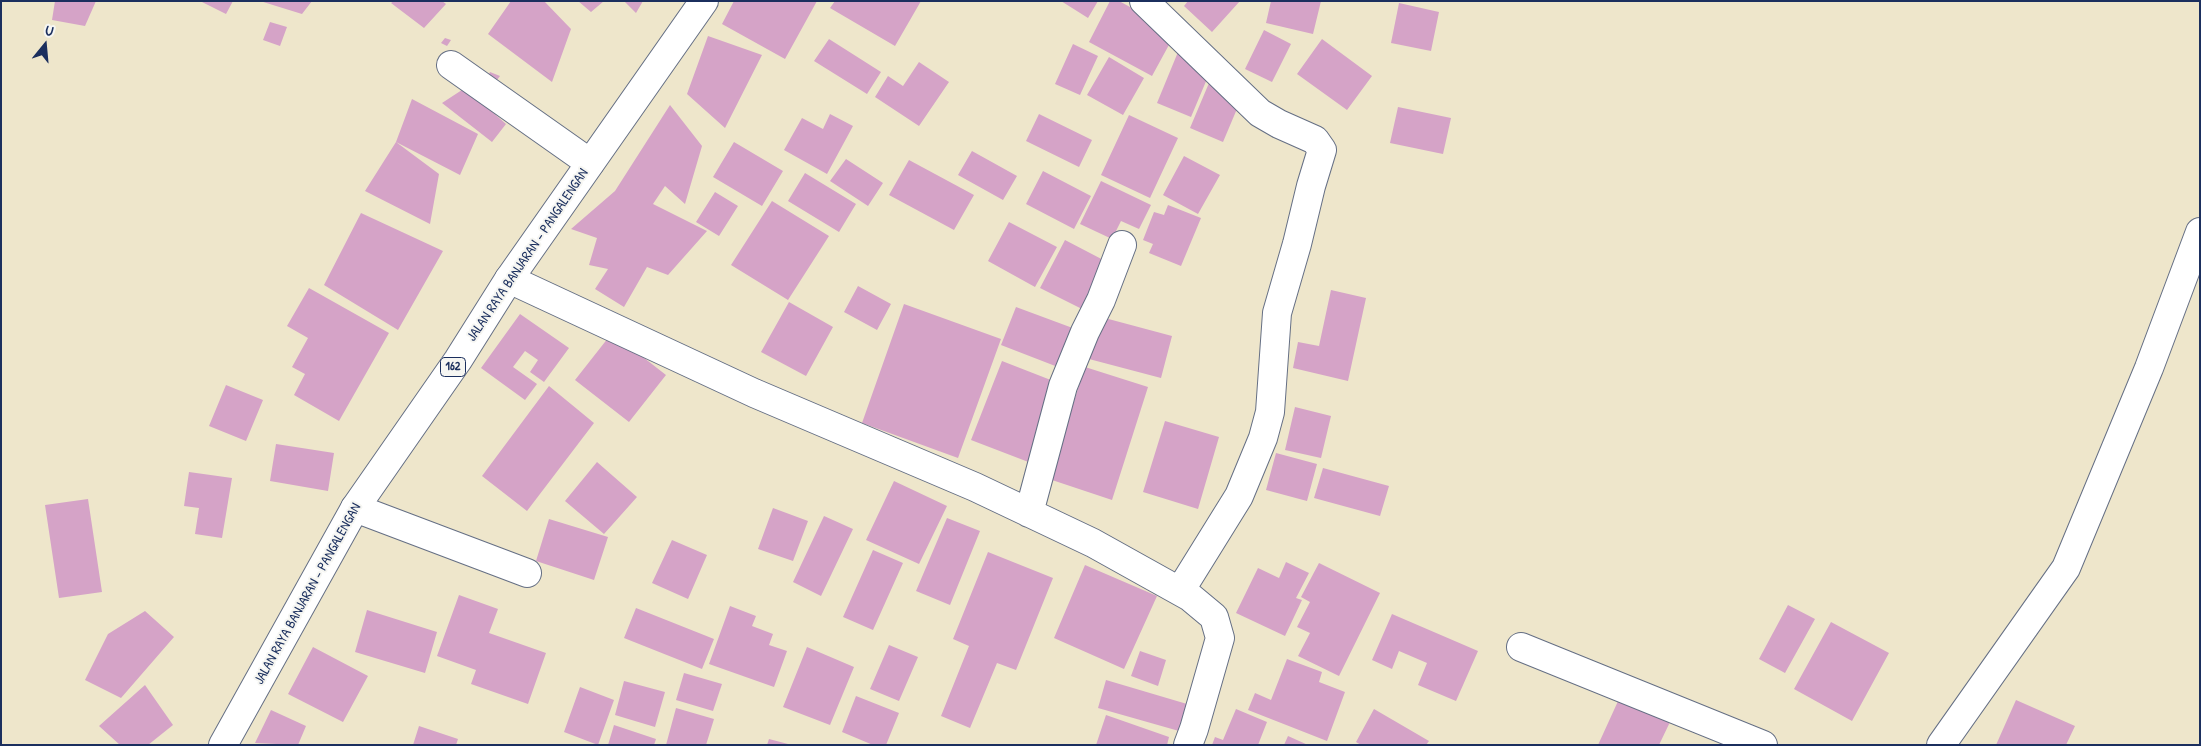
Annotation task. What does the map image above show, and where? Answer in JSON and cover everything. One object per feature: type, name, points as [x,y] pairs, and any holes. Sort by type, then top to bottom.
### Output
[{"type":"street","name":"JALAN RAYA BANJARAN - PANGALENGAN","points":[[223,745],[355,508],[458,360],[509,279],[704,1]]},
{"type":"street","points":[[1144,1],[1260,113],[1279,124],[1315,140],[1322,150],[1277,313],[1270,412],[1264,438],[1239,496],[1180,591]]},
{"type":"street","points":[[450,65],[590,163]]},
{"type":"street","points":[[1942,745],[2066,568],[2149,368],[2200,232]]},
{"type":"street","points":[[1029,513],[1063,386],[1085,332],[1102,300],[1122,245]]},
{"type":"street","points":[[509,279],[754,393],[975,487],[1093,543],[1180,591],[1214,617],[1220,638],[1188,745]]},
{"type":"street","points":[[355,508],[527,573]]},
{"type":"street","points":[[1521,647],[1763,745]]},
{"type":"building","points":[[55,1],[96,1],[85,26],[52,20]]},
{"type":"building","points":[[200,1],[233,1],[226,14]]},
{"type":"building","points":[[260,1],[312,1],[302,14]]},
{"type":"building","points":[[394,1],[442,1],[446,4],[424,28],[391,3]]},
{"type":"building","points":[[511,1],[544,1],[571,29],[552,82],[488,34]]},
{"type":"building","points":[[578,1],[604,1],[591,12]]},
{"type":"building","points":[[624,1],[643,1],[636,13]]},
{"type":"building","points":[[734,1],[817,1],[785,59],[722,24]]},
{"type":"building","points":[[835,1],[921,1],[895,46],[830,8]]},
{"type":"building","points":[[1061,1],[1098,1],[1088,18]]},
{"type":"building","points":[[1110,1],[1119,1],[1176,32],[1152,76],[1089,42]]},
{"type":"building","points":[[1188,1],[1240,1],[1212,32],[1184,6]]},
{"type":"building","points":[[1271,1],[1321,1],[1313,34],[1266,23]]},
{"type":"building","points":[[1399,3],[1439,12],[1431,51],[1391,43]]},
{"type":"building","points":[[270,22],[287,27],[280,46],[263,40]]},
{"type":"building","points":[[1264,30],[1291,44],[1272,82],[1245,69]]},
{"type":"building","points":[[708,36],[762,55],[725,128],[687,94]]},
{"type":"building","points":[[445,38],[451,40],[447,46],[441,43]]},
{"type":"building","points":[[829,39],[881,72],[867,94],[814,61]]},
{"type":"building","points":[[1322,39],[1372,76],[1347,110],[1297,74]]},
{"type":"building","points":[[1073,44],[1098,56],[1080,95],[1055,84]]},
{"type":"building","points":[[1178,52],[1212,67],[1191,117],[1157,103]]},
{"type":"building","points":[[1109,57],[1144,78],[1123,115],[1087,95]]},
{"type":"building","points":[[919,62],[949,82],[919,126],[875,97],[888,76],[903,86]]},
{"type":"building","points":[[490,72],[500,76],[497,80],[487,78]]},
{"type":"building","points":[[1209,83],[1242,97],[1223,142],[1190,128]]},
{"type":"building","points":[[465,88],[506,124],[492,142],[442,103]]},
{"type":"building","points":[[412,99],[478,134],[460,175],[396,142]]},
{"type":"building","points":[[670,105],[702,146],[685,204],[665,186],[653,204],[707,231],[668,275],[647,267],[624,307],[595,289],[608,269],[589,265],[597,238],[571,229],[615,191]]},
{"type":"building","points":[[1398,107],[1451,118],[1443,154],[1390,143]]},
{"type":"building","points":[[830,114],[853,126],[827,174],[784,150],[802,118],[823,129]]},
{"type":"building","points":[[1039,114],[1092,140],[1079,167],[1026,141]]},
{"type":"building","points":[[1129,115],[1178,138],[1150,198],[1101,175]]},
{"type":"building","points":[[396,142],[439,174],[430,224],[365,191]]},
{"type":"building","points":[[734,142],[783,171],[762,206],[713,177]]},
{"type":"building","points":[[972,151],[1017,176],[1003,200],[958,175]]},
{"type":"building","points":[[1184,156],[1220,175],[1198,214],[1163,195]]},
{"type":"building","points":[[846,159],[883,183],[868,206],[830,181]]},
{"type":"building","points":[[909,160],[974,195],[954,230],[889,195]]},
{"type":"building","points":[[1043,171],[1091,196],[1074,229],[1026,204]]},
{"type":"building","points":[[805,173],[856,204],[839,232],[788,201]]},
{"type":"building","points":[[1101,181],[1151,205],[1139,229],[1121,221],[1112,239],[1080,224]]},
{"type":"building","points":[[715,192],[738,206],[719,236],[696,222]]},
{"type":"building","points":[[772,201],[829,236],[788,300],[731,265]]},
{"type":"building","points":[[1168,205],[1201,218],[1181,266],[1149,253],[1153,244],[1143,240],[1154,212],[1164,215]]},
{"type":"building","points":[[361,213],[443,251],[398,330],[324,285]]},
{"type":"building","points":[[1009,222],[1057,247],[1035,287],[988,261]]},
{"type":"building","points":[[1065,240],[1111,264],[1086,311],[1040,288]]},
{"type":"building","points":[[858,286],[891,304],[877,330],[844,312]]},
{"type":"building","points":[[309,288],[389,333],[339,421],[294,395],[305,374],[292,367],[308,338],[287,326]]},
{"type":"building","points":[[1331,290],[1366,298],[1348,381],[1293,368],[1298,342],[1319,346]]},
{"type":"building","points":[[789,302],[833,327],[806,376],[761,352]]},
{"type":"building","points":[[904,304],[1001,339],[958,458],[862,423]]},
{"type":"building","points":[[1016,307],[1078,330],[1063,369],[1001,345]]},
{"type":"building","points":[[520,314],[569,348],[544,382],[530,372],[538,360],[525,351],[513,367],[537,384],[525,400],[481,368]]},
{"type":"building","points":[[1101,317],[1172,336],[1161,378],[1089,359]]},
{"type":"building","points":[[612,333],[666,375],[629,422],[575,380]]},
{"type":"building","points":[[1002,361],[1061,384],[1031,463],[971,440]]},
{"type":"building","points":[[1085,367],[1148,387],[1112,500],[1049,479]]},
{"type":"building","points":[[226,385],[263,400],[246,441],[209,426]]},
{"type":"building","points":[[549,386],[594,423],[527,511],[482,476]]},
{"type":"building","points":[[1295,407],[1331,416],[1321,458],[1285,450]]},
{"type":"building","points":[[1165,421],[1219,437],[1198,509],[1143,492]]},
{"type":"building","points":[[276,444],[334,453],[328,491],[270,481]]},
{"type":"building","points":[[1276,453],[1317,464],[1307,501],[1266,490]]},
{"type":"building","points":[[597,462],[637,497],[604,534],[565,501]]},
{"type":"building","points":[[1323,468],[1389,486],[1380,516],[1314,498]]},
{"type":"building","points":[[189,472],[232,478],[222,538],[195,534],[199,508],[184,506]]},
{"type":"building","points":[[894,481],[947,506],[919,564],[866,540]]},
{"type":"building","points":[[88,499],[102,592],[59,598],[45,505]]},
{"type":"building","points":[[773,508],[808,521],[793,561],[758,549]]},
{"type":"building","points":[[824,516],[853,529],[821,596],[793,582]]},
{"type":"building","points":[[947,518],[980,531],[950,605],[916,591]]},
{"type":"building","points":[[549,519],[608,537],[594,580],[536,561]]},
{"type":"building","points":[[672,540],[707,555],[688,599],[652,583]]},
{"type":"building","points":[[873,550],[903,563],[873,630],[843,617]]},
{"type":"building","points":[[988,552],[1053,578],[1016,670],[997,663],[970,728],[941,716],[969,646],[953,639]]},
{"type":"building","points":[[1286,562],[1309,573],[1296,598],[1302,600],[1285,636],[1236,613],[1258,568],[1279,578]]},
{"type":"building","points":[[1319,563],[1380,593],[1339,676],[1298,656],[1310,633],[1297,627],[1310,602],[1301,597]]},
{"type":"building","points":[[1085,565],[1157,596],[1124,669],[1054,638]]},
{"type":"building","points":[[459,595],[498,609],[489,633],[546,653],[528,704],[471,684],[476,670],[437,656]]},
{"type":"building","points":[[1788,605],[1815,619],[1785,673],[1759,659]]},
{"type":"building","points":[[730,606],[756,616],[752,626],[773,634],[769,645],[787,651],[774,687],[709,664]]},
{"type":"building","points":[[636,608],[714,639],[702,669],[624,638]]},
{"type":"building","points":[[367,610],[437,632],[425,673],[355,652]]},
{"type":"building","points":[[145,611],[174,637],[121,698],[85,680],[108,634]]},
{"type":"building","points":[[1392,614],[1478,651],[1456,701],[1418,685],[1427,663],[1399,651],[1392,669],[1372,660]]},
{"type":"building","points":[[1831,622],[1889,653],[1852,721],[1794,689]]},
{"type":"building","points":[[889,645],[918,657],[899,701],[870,689]]},
{"type":"building","points":[[313,647],[368,676],[343,722],[288,694]]},
{"type":"building","points":[[807,647],[854,667],[830,725],[783,707]]},
{"type":"building","points":[[1140,651],[1166,660],[1158,686],[1131,676]]},
{"type":"building","points":[[1287,659],[1322,672],[1319,682],[1345,692],[1327,741],[1248,710],[1255,693],[1271,700]]},
{"type":"building","points":[[684,673],[722,684],[713,711],[676,700]]},
{"type":"building","points":[[1106,680],[1187,704],[1179,731],[1098,708]]},
{"type":"building","points":[[624,681],[665,692],[655,727],[615,715]]},
{"type":"building","points":[[145,685],[173,725],[148,745],[120,745],[99,726]]},
{"type":"building","points":[[580,687],[614,700],[598,745],[564,732]]},
{"type":"building","points":[[856,696],[899,713],[886,745],[873,745],[842,732]]},
{"type":"building","points":[[1619,699],[1670,722],[1659,745],[1598,745]]},
{"type":"building","points":[[2016,700],[2075,726],[2066,745],[1996,745]]},
{"type":"building","points":[[676,708],[714,719],[706,745],[666,745]]},
{"type":"building","points":[[1236,709],[1267,722],[1258,745],[1212,745],[1215,737],[1223,740]]},
{"type":"building","points":[[1374,709],[1429,741],[1426,745],[1361,745],[1356,742]]},
{"type":"building","points":[[271,710],[306,726],[298,745],[255,743]]},
{"type":"building","points":[[1106,715],[1169,737],[1167,745],[1096,745]]},
{"type":"building","points":[[614,725],[656,739],[654,745],[608,745]]},
{"type":"building","points":[[419,726],[458,739],[456,745],[413,745]]},
{"type":"building","points":[[1288,736],[1308,745],[1284,745]]},
{"type":"building","points":[[769,739],[788,744],[788,745],[767,745]]}]
